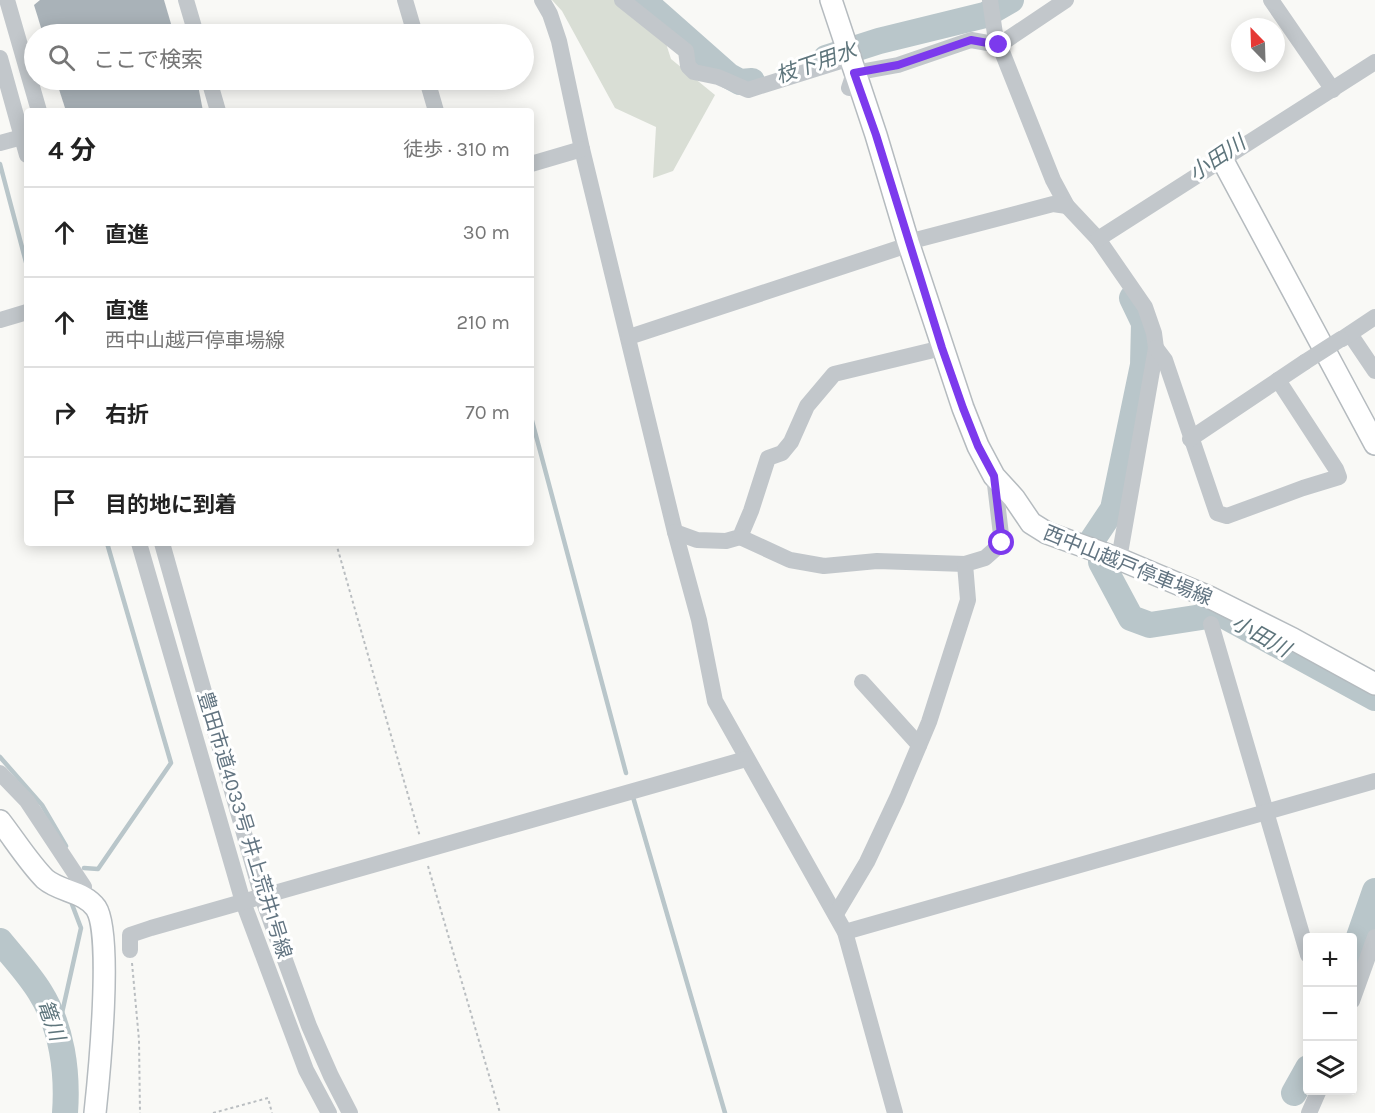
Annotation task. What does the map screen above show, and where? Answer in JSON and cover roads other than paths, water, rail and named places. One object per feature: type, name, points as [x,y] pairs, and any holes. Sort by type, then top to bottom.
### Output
[{"type":"main road","name":"西中山越戸停車場線","points":[[831,0],[850,66],[876,135],[908,242],[963,408],[978,446],[994,476],[1014,498],[1031,524],[1047,533],[1119,559],[1234,609],[1375,684]]},
{"type":"main road","points":[[1222,159],[1375,444]]},
{"type":"main road","points":[[0,821],[46,879],[62,889],[73,891],[95,908],[104,932],[101,1044],[95,1113]]},
{"type":"street","points":[[7,0],[24,59]]},
{"type":"street","points":[[186,0],[193,24]]},
{"type":"street","points":[[405,0],[412,24]]},
{"type":"street","points":[[542,0],[550,14],[559,41],[582,149],[675,532],[699,620],[715,701],[845,932],[895,1113]]},
{"type":"street","points":[[622,0],[686,51],[688,66],[694,72],[718,77],[748,90],[850,66],[898,65],[971,40],[999,45],[1066,0]]},
{"type":"street","points":[[1271,0],[1333,90]]},
{"type":"street","points":[[990,1],[999,45],[1053,180],[1067,206],[1098,239],[1144,307],[1154,333],[1156,348],[1119,559]]},
{"type":"street","points":[[0,58],[24,144]]},
{"type":"street","points":[[1098,239],[1375,62]]},
{"type":"street","points":[[33,90],[38,108]]},
{"type":"street","points":[[212,90],[217,108]]},
{"type":"street","points":[[430,90],[435,108]]},
{"type":"street","points":[[0,143],[22,136]]},
{"type":"street","points":[[534,163],[582,149]]},
{"type":"street","points":[[629,337],[902,247],[908,242],[1053,204],[1067,206]]},
{"type":"street","points":[[0,320],[24,313]]},
{"type":"street","points":[[1190,439],[1375,317]]},
{"type":"street","points":[[1345,336],[1375,371]]},
{"type":"street","points":[[740,537],[768,458],[782,453],[786,448],[807,406],[834,374],[942,348]]},
{"type":"street","points":[[1156,348],[1165,360],[1217,513],[1227,516],[1339,477],[1278,380]]},
{"type":"street","points":[[675,532],[697,540],[726,541],[740,537],[790,560],[824,566],[877,561],[965,564],[985,558],[1002,543],[994,476]]},
{"type":"street","name":"豊田市道4033号 井上荒井1号線","points":[[140,546],[243,902],[292,1038],[329,1113]]},
{"type":"street","name":"豊田市道4033号 井上荒井1号線","points":[[163,546],[262,897],[309,1026],[350,1113]]},
{"type":"street","points":[[836,914],[867,862],[936,704],[968,600],[965,564]]},
{"type":"street","points":[[1211,624],[1303,938]]},
{"type":"street","points":[[862,682],[920,745]]},
{"type":"street","points":[[130,950],[130,935],[746,759]]},
{"type":"street","points":[[0,773],[27,801],[84,887]]},
{"type":"street","points":[[845,932],[1375,781]]},
{"type":"street","points":[[1357,989],[1375,937]]},
{"type":"street","points":[[1309,1113],[1318,1095]]},
{"type":"waterway","name":"枝下用水","points":[[643,0],[729,76],[740,82],[752,81]]},
{"type":"waterway","name":"枝下用水","points":[[826,58],[879,41],[985,15],[1011,0]]},
{"type":"waterway","points":[[0,164],[24,255]]},
{"type":"waterway","name":"小田川","points":[[1091,542],[1113,509],[1143,365],[1144,323],[1132,298]]},
{"type":"waterway","points":[[534,428],[626,773]]},
{"type":"waterway","points":[[84,868],[98,869],[171,763],[108,546]]},
{"type":"waterway","name":"小田川","points":[[1101,562],[1131,618],[1150,625],[1221,614],[1375,698]]},
{"type":"waterway","points":[[0,757],[42,805],[66,846]]},
{"type":"waterway","points":[[633,797],[725,1113]]},
{"type":"waterway","name":"小田川","points":[[1357,943],[1375,891]]},
{"type":"waterway","points":[[58,1031],[81,928],[70,899]]},
{"type":"waterway","name":"篭川","points":[[0,941],[36,985],[54,1020],[64,1066],[65,1113]]},
{"type":"waterway","name":"小田川","points":[[1294,1093],[1303,1077]]}]
